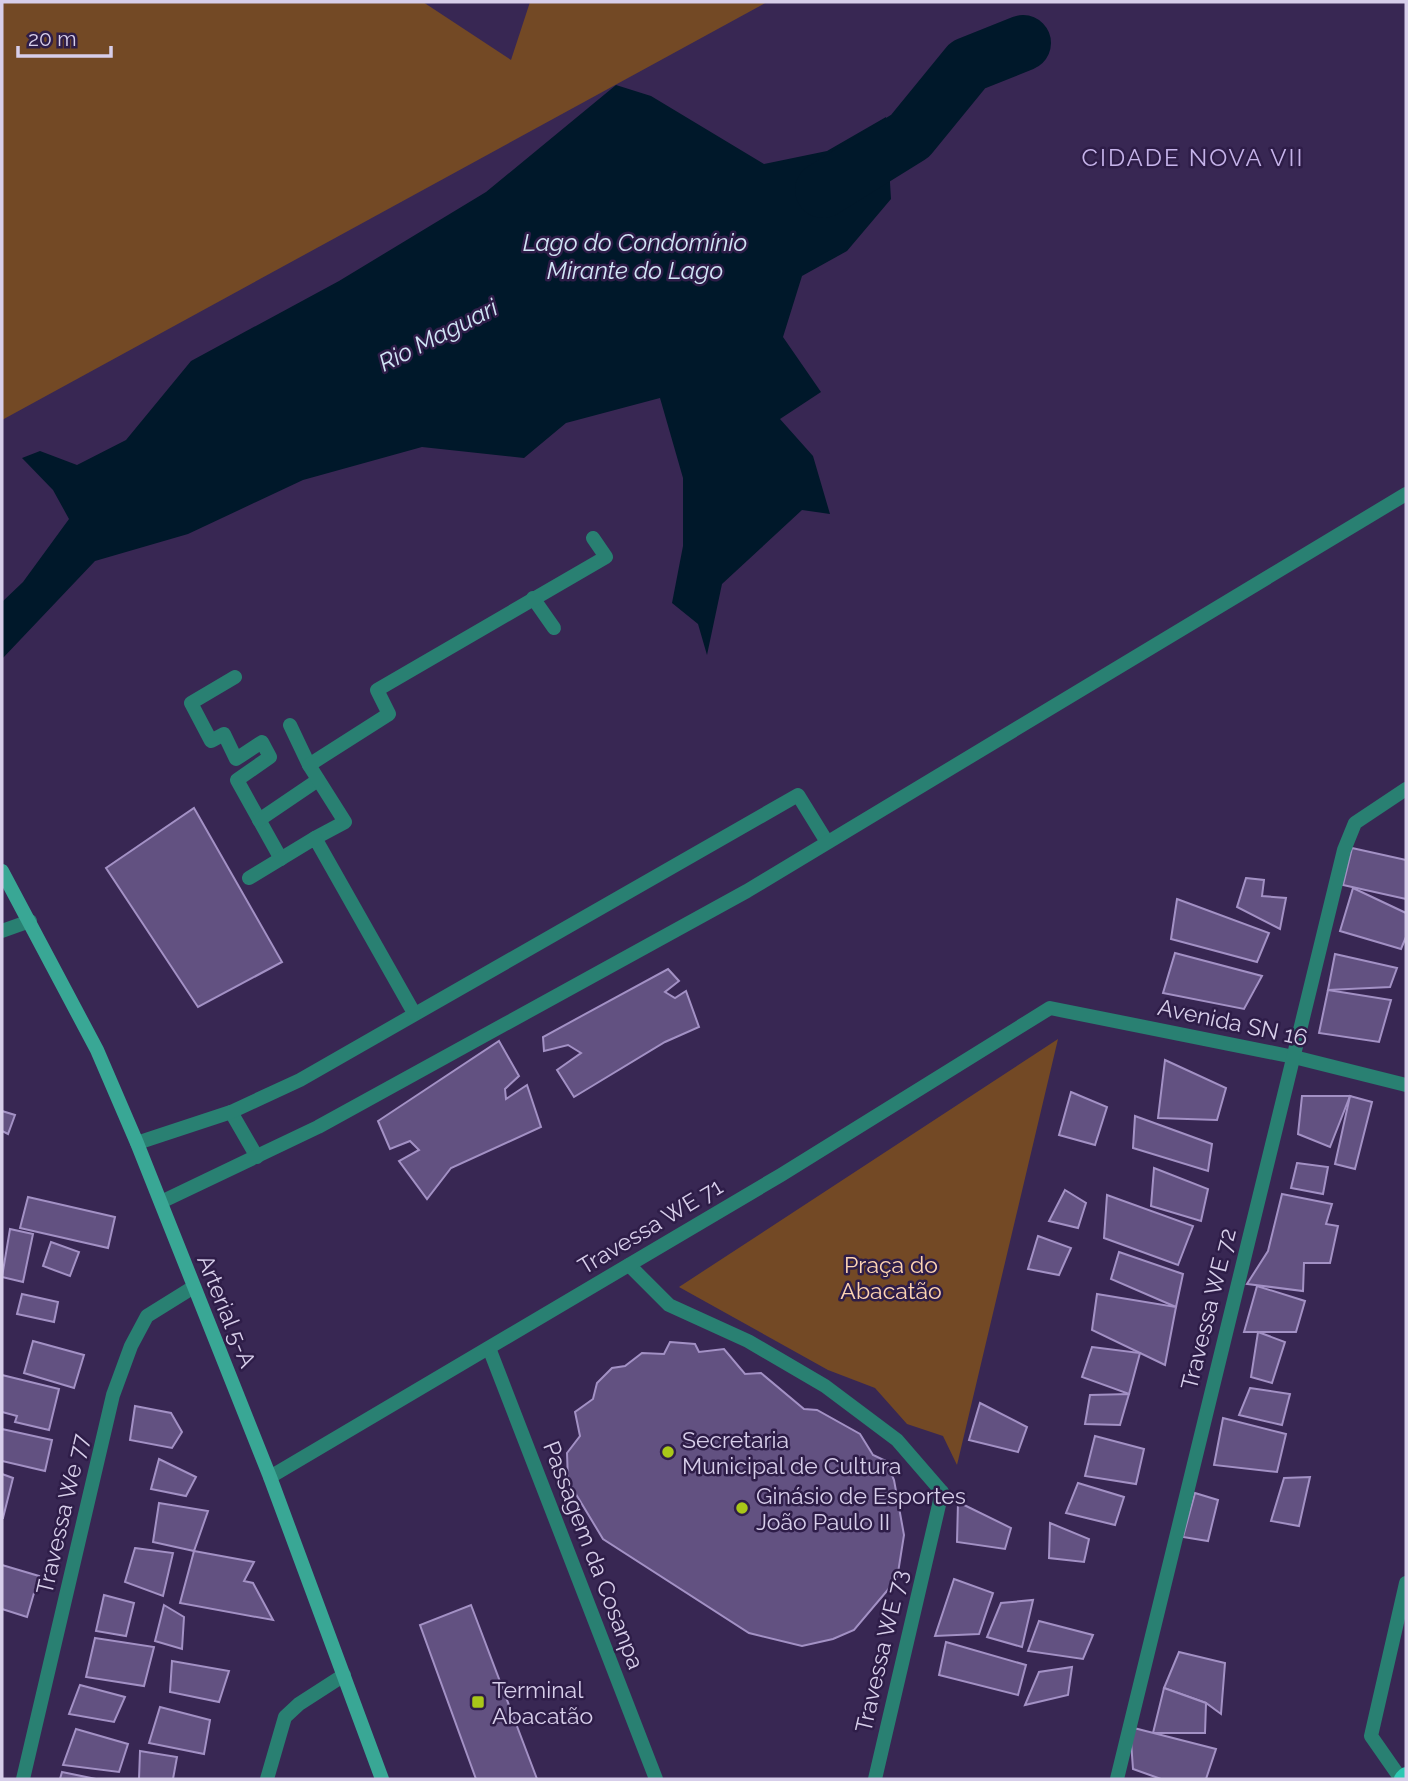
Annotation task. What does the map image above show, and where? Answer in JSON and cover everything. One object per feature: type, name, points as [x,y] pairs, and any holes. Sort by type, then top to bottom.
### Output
[{"type":"main road","name":"Arterial 5-A","points":[[2,871],[97,1050],[137,1143],[192,1288],[270,1477],[382,1779]]},
{"type":"street","points":[[161,1202],[318,1127],[747,891],[1406,494]]},
{"type":"street","points":[[309,765],[389,714],[377,690],[606,557],[593,538]]},
{"type":"street","points":[[533,598],[554,628]]},
{"type":"street","points":[[235,677],[191,703],[211,741],[224,734],[236,759],[262,743],[270,757],[237,780],[281,859]]},
{"type":"street","points":[[249,878],[345,822],[309,765],[290,724]]},
{"type":"street","points":[[259,820],[318,780]]},
{"type":"street","name":"Travessa WE 72","points":[[1117,1779],[1344,850],[1355,823],[1368,811],[1406,789]]},
{"type":"street","points":[[137,1143],[232,1112],[300,1080],[798,795],[827,842]]},
{"type":"street","points":[[316,838],[414,1013]]},
{"type":"street","points":[[2,931],[30,920]]},
{"type":"street","name":"Avenida SN 16","points":[[1051,1008],[1294,1057],[1406,1085]]},
{"type":"street","name":"Travessa WE 71","points":[[270,1477],[793,1168],[1051,1008]]},
{"type":"street","points":[[232,1112],[257,1157]]},
{"type":"street","name":"Travessa WE 73","points":[[629,1265],[669,1305],[748,1341],[825,1386],[897,1440],[942,1492],[875,1779]]},
{"type":"street","name":"Travessa We 77","points":[[23,1779],[113,1395],[131,1346],[147,1316],[192,1288]]},
{"type":"street","name":"Passagem da Cosanpa","points":[[489,1348],[656,1779]]},
{"type":"street","points":[[1403,1778],[1371,1736],[1406,1583]]},
{"type":"street","points":[[267,1779],[285,1717],[299,1704],[344,1675]]},
{"type":"green space","points":[[2,2],[423,2],[511,60],[530,2],[767,2],[2,420]]},
{"type":"green space","name":"Praça do Abacatão","points":[[1058,1039],[957,1465],[943,1436],[907,1424],[875,1388],[828,1370],[679,1287]]},
{"type":"water","name":"Lago do Condomínio Mirante do Lago","points":[[616,85],[651,96],[764,164],[827,151],[886,117],[891,199],[847,251],[802,276],[783,337],[821,392],[780,419],[813,456],[830,514],[802,510],[722,584],[707,655],[698,624],[672,603],[683,546],[683,478],[660,398],[566,423],[524,458],[422,447],[303,480],[188,534],[95,561],[2,659],[2,602],[23,582],[69,519],[53,490],[22,458],[40,451],[77,465],[126,440],[191,361],[339,281],[486,192]]},
{"type":"building","points":[[194,808],[282,962],[198,1007],[106,868]]},
{"type":"building","points":[[1352,848],[1406,860],[1406,899],[1343,885]]},
{"type":"building","points":[[1246,878],[1264,880],[1262,896],[1286,898],[1280,929],[1237,907]]},
{"type":"building","points":[[1353,888],[1406,913],[1406,937],[1401,949],[1340,931]]},
{"type":"building","points":[[1177,899],[1269,933],[1257,962],[1171,939]]},
{"type":"building","points":[[1175,953],[1262,976],[1244,1009],[1163,993]]},
{"type":"building","points":[[1335,954],[1397,968],[1390,987],[1328,990]]},
{"type":"building","points":[[668,969],[679,981],[665,992],[675,998],[686,991],[699,1027],[665,1042],[574,1097],[557,1070],[581,1053],[568,1045],[544,1051],[543,1037]]},
{"type":"building","points":[[1328,990],[1391,1000],[1379,1042],[1319,1033]]},
{"type":"building","points":[[499,1041],[519,1076],[505,1089],[506,1099],[527,1085],[541,1127],[451,1168],[427,1199],[399,1161],[419,1150],[410,1141],[390,1149],[378,1121]]},
{"type":"building","points":[[1165,1060],[1226,1088],[1217,1120],[1158,1118]]},
{"type":"building","points":[[1071,1092],[1107,1107],[1095,1145],[1059,1135]]},
{"type":"building","points":[[1302,1096],[1350,1096],[1330,1147],[1298,1134]]},
{"type":"building","points":[[1350,1096],[1372,1102],[1355,1169],[1335,1164]]},
{"type":"building","points":[[2,1111],[15,1115],[8,1134],[2,1131]]},
{"type":"building","points":[[1135,1116],[1212,1144],[1208,1171],[1133,1148]]},
{"type":"building","points":[[1297,1163],[1328,1167],[1323,1194],[1291,1188]]},
{"type":"building","points":[[1154,1168],[1208,1189],[1201,1221],[1151,1206]]},
{"type":"building","points":[[1065,1190],[1086,1203],[1078,1228],[1049,1221]]},
{"type":"building","points":[[1282,1194],[1332,1204],[1326,1224],[1338,1226],[1330,1263],[1304,1263],[1303,1291],[1247,1284],[1268,1251]]},
{"type":"building","points":[[1107,1195],[1193,1226],[1178,1265],[1104,1238]]},
{"type":"building","points":[[28,1197],[115,1217],[108,1248],[20,1228]]},
{"type":"building","points":[[10,1229],[33,1234],[23,1282],[2,1277]]},
{"type":"building","points":[[1038,1236],[1071,1248],[1059,1275],[1028,1269]]},
{"type":"building","points":[[51,1242],[79,1252],[70,1276],[43,1266]]},
{"type":"building","points":[[1119,1252],[1183,1274],[1176,1307],[1111,1279]]},
{"type":"building","points":[[1257,1286],[1305,1301],[1296,1332],[1244,1332]]},
{"type":"building","points":[[22,1294],[58,1302],[54,1322],[17,1314]]},
{"type":"building","points":[[1097,1294],[1176,1307],[1165,1365],[1092,1330]]},
{"type":"building","points":[[1258,1332],[1285,1342],[1272,1383],[1251,1377]]},
{"type":"building","points":[[33,1341],[84,1355],[74,1388],[24,1373]]},
{"type":"building","name":"Ginásio de Esportes João Paulo II","points":[[670,1342],[695,1344],[699,1352],[724,1349],[745,1374],[761,1373],[804,1409],[817,1410],[860,1434],[873,1455],[886,1461],[894,1480],[904,1535],[897,1579],[854,1630],[833,1639],[802,1646],[749,1633],[603,1539],[568,1481],[567,1453],[580,1436],[575,1412],[593,1399],[597,1383],[612,1368],[625,1366],[642,1353],[664,1354]]},
{"type":"building","points":[[1092,1347],[1140,1353],[1129,1394],[1082,1377]]},
{"type":"building","points":[[2,1375],[59,1389],[49,1430],[15,1422],[17,1416],[2,1412]]},
{"type":"building","points":[[1250,1388],[1290,1394],[1282,1425],[1239,1415]]},
{"type":"building","points":[[1129,1394],[1120,1425],[1085,1424],[1090,1395]]},
{"type":"building","points":[[980,1403],[1027,1427],[1018,1452],[969,1440]]},
{"type":"building","points":[[135,1406],[171,1413],[182,1432],[172,1448],[130,1440]]},
{"type":"building","points":[[1223,1418],[1286,1434],[1277,1472],[1214,1465]]},
{"type":"building","points":[[2,1429],[52,1440],[45,1471],[2,1461]]},
{"type":"building","points":[[1095,1436],[1144,1449],[1136,1484],[1085,1476]]},
{"type":"building","points":[[159,1459],[196,1477],[186,1496],[151,1489]]},
{"type":"building","points":[[2,1474],[13,1478],[3,1518],[2,1518]]},
{"type":"building","points":[[1310,1477],[1299,1526],[1271,1521],[1284,1478]]},
{"type":"building","points":[[1078,1483],[1124,1497],[1115,1525],[1066,1513]]},
{"type":"building","points":[[1195,1493],[1218,1500],[1208,1541],[1183,1537]]},
{"type":"building","points":[[958,1502],[1011,1528],[1005,1549],[957,1542]]},
{"type":"building","points":[[159,1503],[208,1511],[194,1551],[153,1542]]},
{"type":"building","points":[[1050,1523],[1089,1539],[1084,1562],[1049,1558]]},
{"type":"building","points":[[135,1548],[173,1553],[163,1596],[125,1582]]},
{"type":"building","points":[[194,1551],[254,1562],[244,1581],[253,1583],[273,1620],[180,1603]]},
{"type":"building","points":[[2,1565],[39,1576],[27,1617],[2,1609]]},
{"type":"building","points":[[954,1579],[993,1593],[979,1634],[935,1636]]},
{"type":"building","points":[[104,1595],[134,1603],[126,1636],[96,1631]]},
{"type":"building","points":[[1033,1600],[1022,1647],[987,1637],[1001,1603]]},
{"type":"building","points":[[164,1605],[184,1617],[182,1649],[155,1641]]},
{"type":"building","name":"Terminal Abacatão","points":[[471,1605],[537,1779],[476,1779],[420,1625]]},
{"type":"building","points":[[1039,1621],[1093,1635],[1083,1659],[1028,1651]]},
{"type":"building","points":[[95,1638],[154,1647],[144,1686],[86,1677]]},
{"type":"building","points":[[946,1642],[1026,1665],[1018,1695],[939,1675]]},
{"type":"building","points":[[1179,1652],[1225,1663],[1221,1714],[1206,1703],[1164,1688]]},
{"type":"building","points":[[172,1661],[229,1671],[219,1702],[170,1692]]},
{"type":"building","points":[[1072,1667],[1068,1695],[1025,1705],[1039,1672]]},
{"type":"building","points":[[80,1685],[125,1697],[114,1722],[69,1714]]},
{"type":"building","points":[[1164,1688],[1206,1703],[1205,1733],[1153,1733]]},
{"type":"building","points":[[160,1707],[210,1720],[204,1754],[149,1743]]},
{"type":"building","points":[[1130,1727],[1216,1749],[1206,1779],[1161,1779],[1133,1769]]},
{"type":"building","points":[[76,1729],[128,1744],[119,1772],[63,1765]]},
{"type":"building","points":[[140,1751],[177,1757],[173,1779],[139,1779]]},
{"type":"building","points":[[62,1772],[96,1779],[60,1779]]},
{"type":"waterway","name":"Rio Maguari","points":[[823,190],[910,136],[968,65],[1023,43]]},
{"type":"place","name":"Secretaria Municipal de Cultura","points":[[668,1452]]},
{"type":"place","name":"Ginásio de Esportes João Paulo II","points":[[742,1508]]},
{"type":"place","name":"Terminal Abacatão","points":[[478,1702]]},
{"type":"district","name":"CIDADE NOVA VII","points":[[1193,157]]}]
